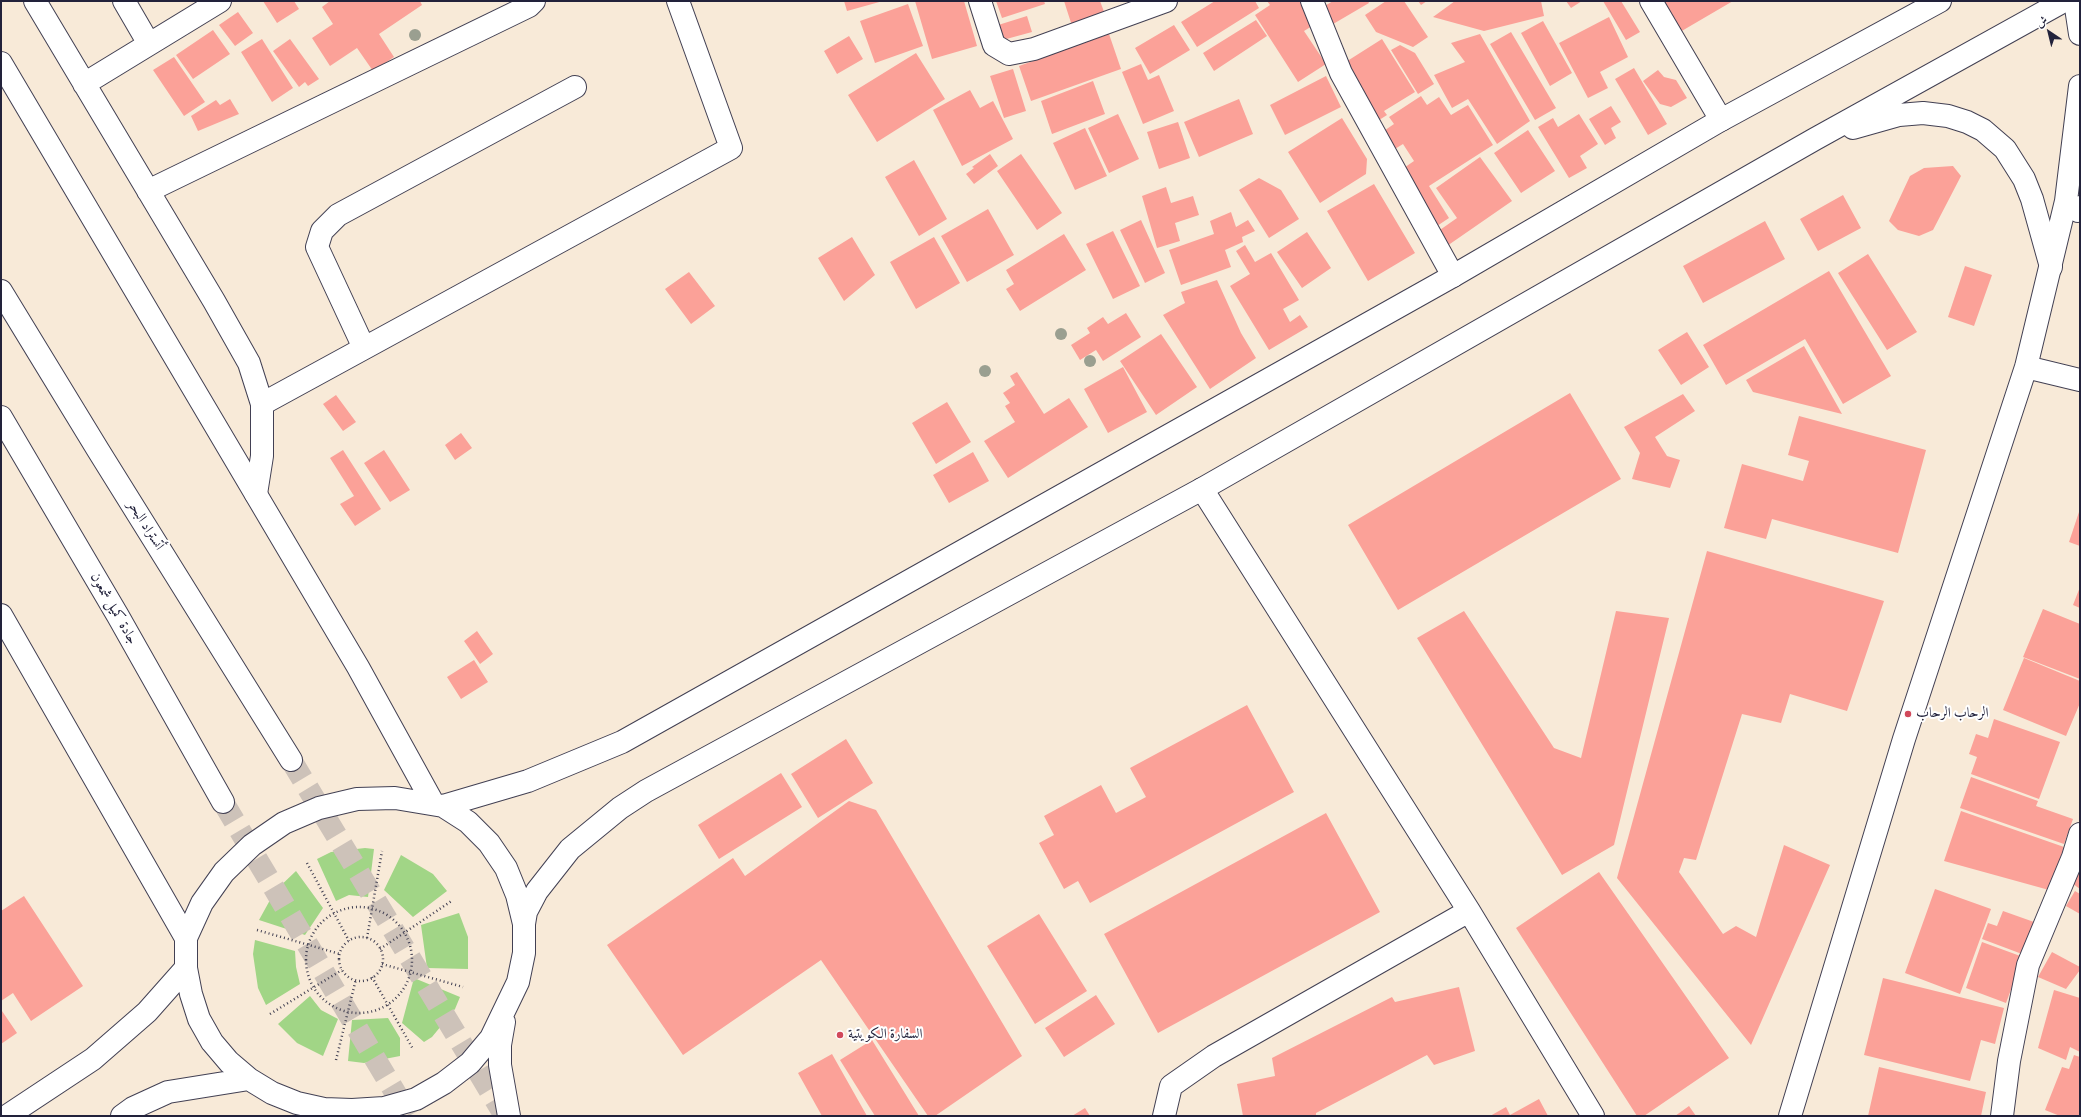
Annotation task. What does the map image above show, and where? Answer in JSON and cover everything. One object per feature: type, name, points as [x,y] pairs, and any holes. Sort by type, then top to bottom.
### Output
[{"type":"main road","points":[[35,1],[234,334],[249,363],[262,404],[262,456],[256,494]]},
{"type":"main road","points":[[124,1],[149,44]]},
{"type":"main road","points":[[84,84],[220,1]]},
{"type":"main road","points":[[148,191],[522,9],[534,1]]},
{"type":"main road","points":[[262,404],[731,148],[678,1]]},
{"type":"main road","points":[[980,1],[994,45],[1009,54],[1034,49],[1166,1]]},
{"type":"main road","points":[[1312,1],[1341,73],[1454,276]]},
{"type":"main road","points":[[1651,1],[1721,120]]},
{"type":"main road","points":[[438,805],[528,781],[594,755],[622,742],[1454,276],[1721,120],[1940,1]]},
{"type":"main road","points":[[524,924],[517,895],[506,868],[489,843],[468,822],[438,805],[395,798],[357,799],[319,808],[284,823],[252,845],[224,872],[202,903],[186,938],[186,968],[190,994],[199,1018],[212,1042],[229,1062],[249,1079],[272,1093],[297,1103],[324,1109],[358,1113],[384,1108],[416,1099],[444,1083],[470,1063],[492,1038],[507,1009],[518,982],[524,953],[524,924],[526,912],[537,891],[551,871],[570,849],[620,808],[676,773],[1202,489],[1816,139],[2064,1]]},
{"type":"main road","points":[[2075,1],[2080,34]]},
{"type":"main road","points":[[1,63],[438,805]]},
{"type":"main road","points":[[1790,1116],[1904,739],[2026,367],[2066,201],[2080,86]]},
{"type":"main road","points":[[364,348],[317,247],[322,231],[338,215],[575,87]]},
{"type":"main road","points":[[1816,139],[1899,115],[1923,113],[1948,116],[1967,122],[1983,130],[2005,149],[2024,179],[2032,199],[2051,267]]},
{"type":"main road","points":[[2044,296],[2079,208]]},
{"type":"main road","name":"أتستراد البحر","points":[[1,291],[291,760]]},
{"type":"main road","points":[[2026,367],[2080,380]]},
{"type":"main road","name":"جادة كميل شمعون","points":[[1,417],[118,616],[223,802]]},
{"type":"main road","points":[[1202,489],[1469,911],[1593,1116]]},
{"type":"main road","points":[[1,615],[186,938]]},
{"type":"main road","points":[[2002,1116],[2009,1061],[2028,965],[2073,857],[2080,834]]},
{"type":"main road","points":[[1164,1116],[1171,1086],[1214,1056],[1469,911]]},
{"type":"main road","points":[[7,1116],[93,1059],[147,1012],[186,968]]},
{"type":"main road","points":[[507,1009],[500,1045],[500,1065],[509,1116]]},
{"type":"main road","points":[[122,1116],[133,1108],[168,1092],[249,1079]]},
{"type":"path","points":[[367,938],[382,851]]},
{"type":"path","points":[[307,863],[349,940]]},
{"type":"path","points":[[380,948],[453,900]]},
{"type":"path","points":[[366,907],[383,912],[396,922],[404,933],[412,954],[410,972],[404,987],[393,1000],[378,1010],[361,1013],[348,1012],[328,1003],[314,987],[308,975],[306,957],[308,944],[318,925],[334,913],[349,908],[366,907]]},
{"type":"path","points":[[257,930],[340,954]]},
{"type":"path","points":[[358,937],[367,938],[377,944],[380,948],[382,964],[379,970],[372,977],[356,980],[347,976],[342,970],[340,964],[341,949],[349,940],[358,937]]},
{"type":"path","points":[[382,964],[463,987]]},
{"type":"path","points":[[270,1014],[342,970]]},
{"type":"path","points":[[372,977],[413,1049]]},
{"type":"path","points":[[336,1060],[356,980]]},
{"type":"green space","points":[[365,848],[374,849],[368,897],[349,895],[336,901],[317,859],[331,852]]},
{"type":"green space","points":[[401,855],[433,874],[447,891],[413,917],[384,890]]},
{"type":"green space","points":[[296,871],[323,908],[305,935],[259,920],[275,891]]},
{"type":"green space","points":[[459,913],[468,937],[468,969],[427,968],[421,925]]},
{"type":"green space","points":[[255,940],[295,951],[296,967],[300,984],[266,1005],[258,988],[253,954]]},
{"type":"green space","points":[[414,978],[460,997],[455,1009],[432,1037],[424,1042],[402,1023]]},
{"type":"green space","points":[[310,996],[321,1010],[338,1019],[323,1056],[297,1043],[278,1024]]},
{"type":"green space","points":[[388,1018],[400,1038],[400,1056],[364,1063],[348,1061],[352,1020]]},
{"type":"building","points":[[263,1],[294,1],[299,9],[277,23]]},
{"type":"building","points":[[330,1],[420,1],[422,5],[379,34],[394,57],[373,71],[357,48],[330,66],[312,38],[333,24],[322,7]]},
{"type":"building","points":[[844,1],[883,1],[847,11]]},
{"type":"building","points":[[915,1],[964,1],[977,46],[932,59]]},
{"type":"building","points":[[996,1],[1044,1],[1045,4],[1002,18]]},
{"type":"building","points":[[1064,1],[1100,1],[1106,17],[1073,29]]},
{"type":"building","points":[[1215,1],[1255,1],[1259,8],[1197,47],[1181,22]]},
{"type":"building","points":[[1267,1],[1303,1],[1317,23],[1304,31],[1326,64],[1298,82],[1255,15],[1270,5]]},
{"type":"building","points":[[1333,1],[1368,1],[1369,3],[1328,27],[1318,10]]},
{"type":"building","points":[[1386,1],[1404,1],[1428,37],[1413,47],[1376,32],[1365,15]]},
{"type":"building","points":[[1418,1],[1427,1],[1421,5]]},
{"type":"building","points":[[1455,1],[1541,1],[1544,16],[1484,31],[1433,17]]},
{"type":"building","points":[[1566,1],[1582,1],[1571,8]]},
{"type":"building","points":[[1603,1],[1621,1],[1640,32],[1626,40]]},
{"type":"building","points":[[1662,1],[1733,1],[1680,32]]},
{"type":"building","points":[[908,4],[923,46],[875,63],[860,21]]},
{"type":"building","points":[[238,12],[253,33],[235,46],[219,25]]},
{"type":"building","points":[[1027,16],[1032,32],[999,41],[995,26]]},
{"type":"building","points":[[1609,17],[1628,57],[1600,72],[1608,88],[1588,98],[1559,43]]},
{"type":"building","points":[[1256,20],[1267,36],[1214,71],[1203,53]]},
{"type":"building","points":[[1543,21],[1572,73],[1550,86],[1521,33]]},
{"type":"building","points":[[1174,25],[1190,50],[1150,74],[1135,48]]},
{"type":"building","points":[[213,30],[230,54],[193,79],[176,55]]},
{"type":"building","points":[[1511,32],[1556,108],[1535,120],[1490,44]]},
{"type":"building","points":[[1109,34],[1121,69],[1031,101],[1019,66]]},
{"type":"building","points":[[1480,34],[1530,121],[1497,144],[1468,99],[1452,108],[1434,75],[1465,62],[1451,43]]},
{"type":"building","points":[[849,36],[863,59],[837,74],[824,51]]},
{"type":"building","points":[[262,39],[293,88],[272,102],[241,52]]},
{"type":"building","points":[[290,39],[319,79],[308,86],[305,82],[299,87],[273,51]]},
{"type":"building","points":[[1382,39],[1415,92],[1384,111],[1387,115],[1376,122],[1341,65]]},
{"type":"building","points":[[1400,45],[1415,53],[1434,84],[1418,94],[1391,50]]},
{"type":"building","points":[[916,53],[945,99],[877,142],[848,95]]},
{"type":"building","points":[[174,57],[205,102],[184,116],[153,70]]},
{"type":"building","points":[[1141,64],[1148,80],[1159,75],[1174,111],[1143,124],[1122,72]]},
{"type":"building","points":[[1634,68],[1667,124],[1648,135],[1615,79]]},
{"type":"building","points":[[1013,69],[1026,111],[1004,118],[990,76]]},
{"type":"building","points":[[1658,70],[1664,77],[1676,80],[1687,98],[1671,107],[1660,104],[1643,81]]},
{"type":"building","points":[[1326,76],[1341,107],[1285,135],[1270,105]]},
{"type":"building","points":[[1093,81],[1105,114],[1052,134],[1041,101]]},
{"type":"building","points":[[970,90],[980,108],[993,101],[1013,139],[962,166],[933,110]]},
{"type":"building","points":[[1421,96],[1427,105],[1439,97],[1451,115],[1468,105],[1493,145],[1429,186],[1449,218],[1434,228],[1398,172],[1414,161],[1403,144],[1390,152],[1378,135],[1394,124],[1389,117]]},
{"type":"building","points":[[230,99],[239,114],[198,131],[191,116],[216,100],[220,105]]},
{"type":"building","points":[[1239,99],[1253,134],[1199,157],[1184,122]]},
{"type":"building","points":[[1611,106],[1621,122],[1611,128],[1616,138],[1605,145],[1589,119]]},
{"type":"building","points":[[1118,114],[1139,159],[1109,173],[1088,128]]},
{"type":"building","points":[[1579,114],[1598,144],[1580,156],[1587,168],[1569,178],[1538,127],[1553,118],[1558,127]]},
{"type":"building","points":[[1342,118],[1367,159],[1366,174],[1320,203],[1288,152]]},
{"type":"building","points":[[1178,122],[1190,158],[1159,169],[1147,132]]},
{"type":"building","points":[[1085,128],[1107,176],[1075,190],[1053,143]]},
{"type":"building","points":[[1528,130],[1555,171],[1521,193],[1494,153]]},
{"type":"building","points":[[990,154],[998,166],[974,184],[966,174],[974,168],[972,167]]},
{"type":"building","points":[[1021,154],[1062,213],[1037,230],[997,171]]},
{"type":"building","points":[[1480,157],[1512,201],[1447,246],[1437,232],[1457,218],[1436,188]]},
{"type":"building","points":[[914,160],[947,219],[919,236],[885,177]]},
{"type":"building","points":[[1953,166],[1961,176],[1933,230],[1919,236],[1898,230],[1889,221],[1910,176],[1924,168]]},
{"type":"building","points":[[1259,178],[1281,190],[1299,219],[1269,238],[1239,190]]},
{"type":"building","points":[[1374,184],[1415,253],[1368,281],[1327,211]]},
{"type":"building","points":[[1166,187],[1171,203],[1193,196],[1199,215],[1175,223],[1180,241],[1157,248],[1142,196]]},
{"type":"building","points":[[1843,195],[1861,228],[1818,251],[1800,219]]},
{"type":"building","points":[[988,209],[1014,255],[967,282],[941,236]]},
{"type":"building","points":[[1231,212],[1236,227],[1248,220],[1255,231],[1242,237],[1243,242],[1225,250],[1231,267],[1181,285],[1169,250],[1214,234],[1210,221]]},
{"type":"building","points":[[1141,220],[1165,273],[1145,283],[1120,230]]},
{"type":"building","points":[[1765,221],[1785,259],[1703,303],[1683,266]]},
{"type":"building","points":[[1113,231],[1140,286],[1113,299],[1086,244]]},
{"type":"building","points":[[1307,232],[1331,268],[1302,288],[1277,252]]},
{"type":"building","points":[[1064,234],[1086,270],[1020,311],[1006,289],[1014,284],[1006,270]]},
{"type":"building","points":[[852,237],[875,275],[844,301],[818,258]]},
{"type":"building","points":[[934,237],[960,283],[916,309],[890,262]]},
{"type":"building","points":[[1245,245],[1255,262],[1271,253],[1299,300],[1283,309],[1290,322],[1300,315],[1308,327],[1269,350],[1230,286],[1250,274],[1236,251]]},
{"type":"building","points":[[1868,254],[1917,332],[1887,350],[1838,273]]},
{"type":"building","points":[[1965,266],[1992,275],[1974,326],[1948,317]]},
{"type":"building","points":[[1829,271],[1891,376],[1843,404],[1805,339],[1726,385],[1703,345]]},
{"type":"building","points":[[689,272],[715,306],[691,324],[665,289]]},
{"type":"building","points":[[1217,280],[1241,333],[1256,358],[1210,389],[1163,315],[1185,303],[1181,292]]},
{"type":"building","points":[[1126,313],[1141,337],[1103,361],[1096,350],[1080,360],[1071,345],[1090,333],[1087,328],[1103,317],[1108,324]]},
{"type":"building","points":[[1687,332],[1709,367],[1681,385],[1658,350]]},
{"type":"building","points":[[1161,334],[1197,387],[1156,415],[1120,361]]},
{"type":"building","points":[[1804,346],[1842,414],[1753,392],[1746,380]]},
{"type":"building","points":[[1123,367],[1147,412],[1108,433],[1084,389]]},
{"type":"building","points":[[1017,372],[1044,414],[1069,398],[1088,427],[1008,478],[984,441],[1015,422],[1005,406],[1010,403],[1003,393],[1015,385],[1010,376]]},
{"type":"building","points":[[1570,393],[1621,479],[1398,610],[1348,525]]},
{"type":"building","points":[[1683,394],[1695,411],[1655,437],[1667,456],[1680,460],[1670,488],[1632,479],[1640,453],[1624,427]]},
{"type":"building","points":[[336,395],[356,422],[343,431],[323,404]]},
{"type":"building","points":[[947,402],[971,442],[936,464],[912,423]]},
{"type":"building","points":[[1799,416],[1926,450],[1898,553],[1772,519],[1766,539],[1724,528],[1742,464],[1803,481],[1809,461],[1788,455]]},
{"type":"building","points":[[461,433],[472,448],[455,460],[445,445]]},
{"type":"building","points":[[343,450],[381,509],[355,526],[340,504],[354,496],[330,458]]},
{"type":"building","points":[[384,450],[410,490],[390,502],[364,463]]},
{"type":"building","points":[[973,452],[989,481],[949,503],[933,475]]},
{"type":"building","points":[[2080,509],[2080,546],[2069,542]]},
{"type":"building","points":[[1707,551],[1884,601],[1847,711],[1790,694],[1781,723],[1742,714],[1696,860],[1684,858],[1679,872],[1723,934],[1736,926],[1756,937],[1784,845],[1830,865],[1751,1045],[1617,878]]},
{"type":"building","points":[[2080,587],[2080,608],[2073,605]]},
{"type":"building","points":[[2043,609],[2080,624],[2080,679],[2023,657]]},
{"type":"building","points":[[1464,611],[1554,748],[1581,758],[1616,611],[1669,618],[1614,845],[1562,875],[1417,638]]},
{"type":"building","points":[[477,631],[493,654],[480,664],[464,641]]},
{"type":"building","points":[[2024,658],[2080,681],[2080,703],[2066,736],[2003,710]]},
{"type":"building","points":[[474,660],[488,682],[461,699],[447,677]]},
{"type":"building","points":[[1247,705],[1294,792],[1090,903],[1078,881],[1064,889],[1039,843],[1054,835],[1044,816],[1101,785],[1116,813],[1146,797],[1130,768]]},
{"type":"building","points":[[1994,719],[2060,742],[2039,799],[1971,774],[1977,757],[1969,754],[1976,734],[1988,738]]},
{"type":"building","points":[[846,739],[873,783],[818,818],[791,774]]},
{"type":"building","points":[[781,773],[802,807],[719,859],[698,825]]},
{"type":"building","points":[[1971,777],[2038,801],[2036,806],[2073,819],[2064,844],[1960,808]]},
{"type":"building","points":[[849,801],[876,810],[1022,1056],[935,1116],[928,1116],[821,960],[683,1055],[607,945],[733,858],[745,876]]},
{"type":"building","points":[[1961,811],[2064,847],[2049,890],[1944,861]]},
{"type":"building","points":[[1326,813],[1380,912],[1158,1033],[1104,934]]},
{"type":"building","points":[[2080,867],[2080,889],[2069,881]]},
{"type":"building","points":[[1599,872],[1729,1058],[1644,1116],[1637,1116],[1516,928]]},
{"type":"building","points":[[1935,889],[1991,909],[1960,994],[1905,973]]},
{"type":"building","points":[[2075,891],[2080,894],[2080,914],[2066,906]]},
{"type":"building","points":[[24,896],[83,986],[31,1021],[13,993],[1,1001],[1,911]]},
{"type":"building","points":[[2003,911],[2034,922],[2022,954],[1982,939],[1988,923],[1997,926]]},
{"type":"building","points":[[1039,914],[1087,991],[1035,1024],[987,946]]},
{"type":"building","points":[[1982,942],[2023,957],[2006,1003],[1966,988]]},
{"type":"building","points":[[2052,952],[2080,967],[2080,970],[2066,989],[2038,977]]},
{"type":"building","points":[[1883,978],[2004,1008],[1995,1044],[1981,1040],[1970,1081],[1864,1055]]},
{"type":"building","points":[[1459,987],[1475,1051],[1434,1065],[1427,1055],[1316,1113],[1316,1116],[1243,1116],[1237,1084],[1275,1076],[1272,1058],[1392,997],[1395,1002]]},
{"type":"building","points":[[2054,990],[2080,998],[2080,1052],[2070,1047],[2066,1060],[2038,1048]]},
{"type":"building","points":[[1096,995],[1115,1024],[1064,1057],[1045,1028]]},
{"type":"building","points":[[2,1011],[17,1033],[1,1044],[1,1012]]},
{"type":"building","points":[[872,1040],[919,1116],[875,1116],[840,1060]]},
{"type":"building","points":[[832,1054],[867,1116],[822,1116],[798,1073]]},
{"type":"building","points":[[2074,1055],[2080,1057],[2080,1115],[2060,1116],[2045,1110],[2062,1067],[2069,1069]]},
{"type":"building","points":[[1879,1067],[1986,1092],[1981,1116],[1868,1116]]},
{"type":"building","points":[[1539,1099],[1548,1116],[1490,1116],[1506,1107],[1510,1115]]},
{"type":"building","points":[[1689,1106],[1696,1116],[1675,1116]]},
{"type":"building","points":[[1085,1108],[1090,1116],[1072,1116]]},
{"type":"tunnel","points":[[291,760],[505,1116]]},
{"type":"tunnel","points":[[223,802],[409,1116]]},
{"type":"place","name":"الرحاب الرحاب","points":[[1908,714]]},
{"type":"place","name":"السفارة الكويتية","points":[[840,1035]]}]
